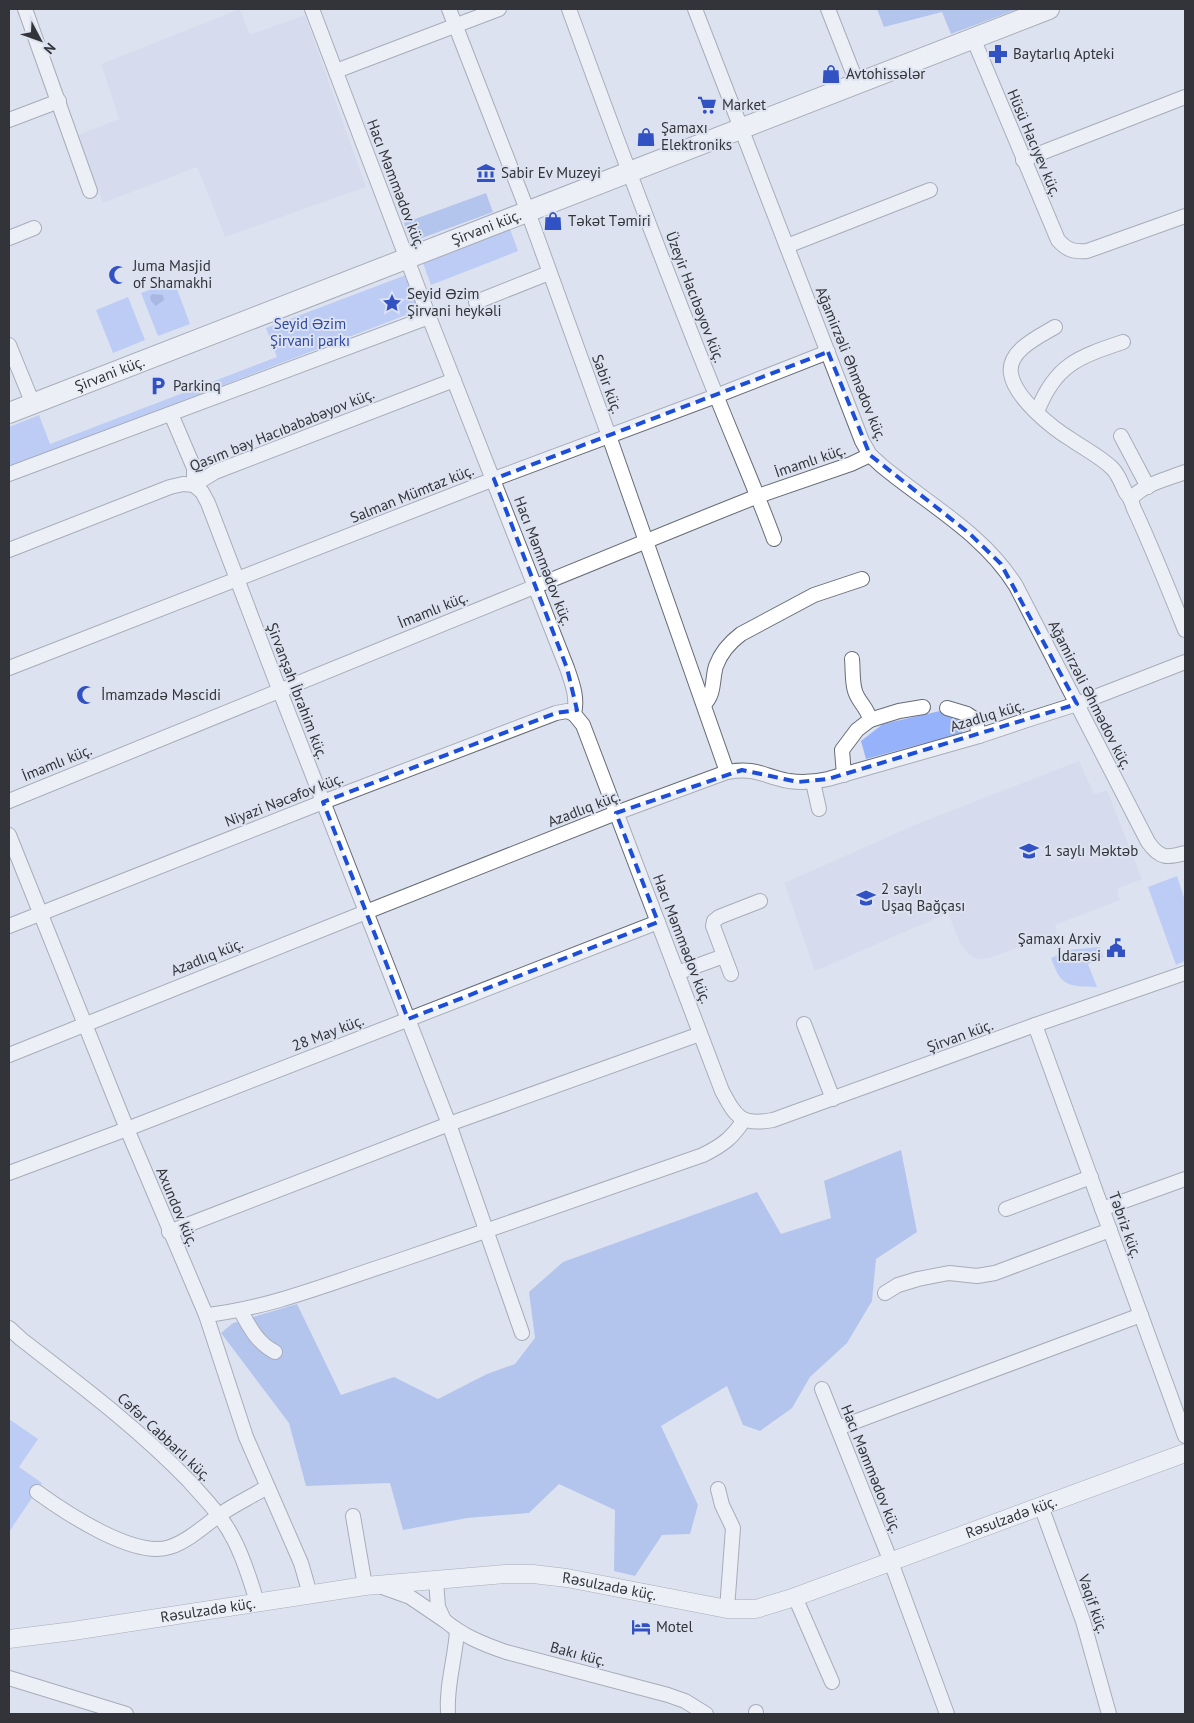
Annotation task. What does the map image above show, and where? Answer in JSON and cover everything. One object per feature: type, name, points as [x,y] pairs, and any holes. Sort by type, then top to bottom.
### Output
[{"type":"main road","name":"Şirvani küç.","points":[[9,413],[1049,9]]},
{"type":"street","points":[[25,9],[90,191]]},
{"type":"street","name":"Hacı Məmmədov küç.","points":[[312,9],[572,683],[576,696],[574,714],[582,725],[722,1091],[735,1113],[744,1120]]},
{"type":"street","name":"Sabir küç.","points":[[449,9],[528,212],[727,772]]},
{"type":"street","points":[[336,71],[498,9]]},
{"type":"street","name":"Üzeyir Hacıbəyov küç.","points":[[569,9],[629,173],[774,539]]},
{"type":"street","name":"Ağamirzəli Əhmədov küç.","points":[[695,9],[862,442],[870,454],[888,472],[969,533],[1001,564],[1016,586],[1142,832],[1154,850],[1162,856],[1185,853]]},
{"type":"street","points":[[828,9],[857,83]]},
{"type":"street","name":"Hüsü Hacıyev küç.","points":[[973,38],[1058,240],[1065,248],[1075,252],[1087,251],[1185,216]]},
{"type":"street","points":[[1023,160],[1185,97]]},
{"type":"street","points":[[9,120],[59,101]]},
{"type":"street","points":[[787,246],[930,190]]},
{"type":"street","points":[[9,238],[34,228]]},
{"type":"street","points":[[476,302],[549,273]]},
{"type":"street","points":[[9,474],[430,317]]},
{"type":"street","points":[[1055,328],[1024,346],[1015,356],[1010,366],[1011,375],[1016,387],[1037,412],[1069,439],[1111,466],[1118,475],[1131,499],[1185,630]]},
{"type":"street","points":[[1037,412],[1044,393],[1058,375],[1071,364],[1090,353],[1123,342]]},
{"type":"street","points":[[9,345],[14,373],[33,404]]},
{"type":"street","name":"Salman Mümtaz küç.","points":[[9,668],[494,479],[828,352]]},
{"type":"street","name":"Qasım bəy Hacıbababəyov küç.","points":[[9,550],[170,487],[183,484],[194,485],[215,472],[454,380]]},
{"type":"street","points":[[171,414],[194,468],[194,485]]},
{"type":"street","points":[[1120,436],[1148,487]]},
{"type":"street","name":"İmamlı küç.","points":[[9,800],[646,541],[758,496],[851,464],[870,454]]},
{"type":"street","points":[[1131,499],[1139,491],[1185,472]]},
{"type":"street","name":"Şirvanşah İbrahim küç.","points":[[194,485],[202,492],[208,503],[449,1124],[488,1230],[522,1333]]},
{"type":"street","points":[[704,704],[710,695],[720,655],[730,642],[741,634],[814,595],[862,579]]},
{"type":"street","points":[[852,659],[855,691],[859,700],[866,708],[870,720]]},
{"type":"street","name":"Azadlıq küç.","points":[[9,1055],[616,813],[727,772],[751,770],[786,781],[813,782],[844,776],[979,736],[1077,704],[1185,662]]},
{"type":"street","points":[[844,776],[842,750],[857,730],[870,720],[899,711],[923,707]]},
{"type":"street","points":[[947,708],[967,714],[976,720],[979,736]]},
{"type":"street","name":"Niyazi Nəcəfov küç.","points":[[9,926],[323,802],[556,713],[566,712],[574,714]]},
{"type":"street","points":[[813,782],[819,809]]},
{"type":"street","name":"Axundov küç.","points":[[9,835],[169,1232],[206,1315],[246,1437],[301,1563],[310,1594]]},
{"type":"street","points":[[731,974],[713,926],[714,921],[719,917],[760,901]]},
{"type":"street","name":"28 May küç.","points":[[9,1173],[127,1129],[658,922]]},
{"type":"street","points":[[677,973],[724,956]]},
{"type":"street","name":"Şirvan küç.","points":[[744,1120],[760,1123],[773,1120],[1185,973]]},
{"type":"street","points":[[804,1024],[834,1099]]},
{"type":"street","name":"Təbriz küç.","points":[[1035,1026],[1185,1436]]},
{"type":"street","points":[[169,1232],[449,1124],[700,1034]]},
{"type":"street","points":[[206,1315],[240,1310],[296,1295],[703,1154],[719,1147],[734,1135],[744,1120]]},
{"type":"street","points":[[1006,1209],[1091,1177]]},
{"type":"street","points":[[1102,1209],[1185,1179]]},
{"type":"street","points":[[884,1293],[898,1285],[950,1273],[977,1276],[995,1273],[1110,1230]]},
{"type":"street","points":[[240,1310],[258,1340],[275,1352]]},
{"type":"street","points":[[838,1428],[1141,1315]]},
{"type":"street","name":"Cəfər Cabbarlı küç.","points":[[9,1328],[128,1423],[176,1468],[219,1515],[241,1553],[257,1602]]},
{"type":"street","name":"Hacı Məmmədov küç.","points":[[822,1389],[891,1562],[947,1714]]},
{"type":"street","name":"Rəsulzadə küç.","points":[[9,1639],[73,1631],[371,1585],[505,1574],[532,1574],[567,1578],[727,1608],[756,1609],[891,1562],[1185,1452]]},
{"type":"street","points":[[37,1492],[84,1522],[146,1549],[169,1548],[181,1543],[219,1515],[268,1487]]},
{"type":"street","points":[[718,1489],[722,1505],[733,1528],[727,1608]]},
{"type":"street","name":"Vaqif küç.","points":[[1040,1506],[1083,1621],[1109,1714]]},
{"type":"street","points":[[353,1516],[371,1585]]},
{"type":"street","points":[[436,1580],[438,1607],[444,1620]]},
{"type":"street","name":"Bakı küç.","points":[[371,1585],[410,1597],[444,1620],[456,1631],[481,1643],[506,1652],[668,1695],[685,1701],[706,1714]]},
{"type":"street","points":[[795,1597],[832,1682]]},
{"type":"street","points":[[448,1714],[447,1694],[455,1653],[456,1631]]},
{"type":"street","points":[[9,1678],[126,1714]]},
{"type":"highlighted area","points":[[828,352],[870,455],[969,533],[1001,564],[1077,704],[828,779],[798,782],[742,770],[616,813],[658,922],[408,1019],[323,802],[556,713],[577,710],[567,668],[494,479]]},
{"type":"shaded area","points":[[240,9],[250,35],[305,15],[366,187],[225,237],[197,167],[103,203],[78,135],[119,119],[101,64]]},
{"type":"shaded area","points":[[877,9],[1018,9],[951,34],[942,12],[884,27]]},
{"type":"shaded area","points":[[486,193],[493,212],[411,242],[404,223]]},
{"type":"shaded area","points":[[152,294],[163,295],[164,300],[156,306],[151,301],[150,297]]},
{"type":"shaded area","name":"1 saylı Məktəb","points":[[1079,761],[1094,794],[1107,790],[1142,879],[1117,889],[1120,900],[1055,925],[1057,934],[989,958],[976,959],[967,953],[960,943],[948,913],[815,971],[784,883],[917,824]]},
{"type":"shaded area","points":[[901,1150],[917,1232],[876,1259],[872,1301],[847,1343],[810,1377],[792,1408],[760,1431],[743,1425],[727,1386],[661,1426],[698,1505],[690,1534],[662,1535],[635,1576],[614,1571],[615,1510],[559,1484],[529,1513],[467,1518],[403,1530],[390,1483],[306,1486],[289,1423],[221,1333],[233,1323],[297,1304],[341,1395],[394,1377],[438,1399],[487,1374],[515,1364],[535,1338],[529,1292],[563,1262],[757,1192],[781,1234],[831,1218],[824,1181]]},
{"type":"green space","points":[[510,229],[518,251],[431,285],[423,263]]},
{"type":"green space","name":"Seyid Əzim Şirvani parkı","points":[[406,275],[419,310],[9,468],[9,427],[39,415],[50,444],[277,357],[266,328]]},
{"type":"green space","points":[[174,281],[190,324],[158,336],[141,293]]},
{"type":"green space","points":[[128,297],[145,340],[113,353],[96,310]]},
{"type":"green space","points":[[940,711],[962,719],[962,733],[866,759],[861,741],[883,724]]},
{"type":"green space","points":[[1177,876],[1185,901],[1185,961],[1176,965],[1148,887]]},
{"type":"green space","points":[[1100,947],[1103,957],[1088,964],[1097,987],[1072,985],[1062,980],[1058,975],[1051,958],[1068,950]]},
{"type":"green space","points":[[9,1419],[38,1439],[19,1467],[42,1483],[9,1532]]},
{"type":"place","name":"Baytarlıq Apteki","points":[[998,54]]},
{"type":"place","name":"Avtohissələr","points":[[831,74]]},
{"type":"place","name":"Market","points":[[707,105]]},
{"type":"place","name":"Şamaxı Elektroniks","points":[[646,137]]},
{"type":"place","name":"Sabir Ev Muzeyi","points":[[486,173]]},
{"type":"place","name":"Təkət Təmiri","points":[[553,221]]},
{"type":"place","name":"Juma Masjid of Shamakhi","points":[[118,275]]},
{"type":"place","name":"Seyid Əzim Şirvani heykəli","points":[[392,303]]},
{"type":"place","name":"Parkinq","points":[[158,386]]},
{"type":"place","name":"İmamzadə Məscidi","points":[[86,695]]},
{"type":"place","name":"1 saylı Məktəb","points":[[1029,851]]},
{"type":"place","name":"2 saylı Uşaq Bağçası","points":[[866,898]]},
{"type":"place","name":"Şamaxı Arxiv İdarəsi","points":[[1116,948]]},
{"type":"place","name":"Motel","points":[[641,1627]]}]
